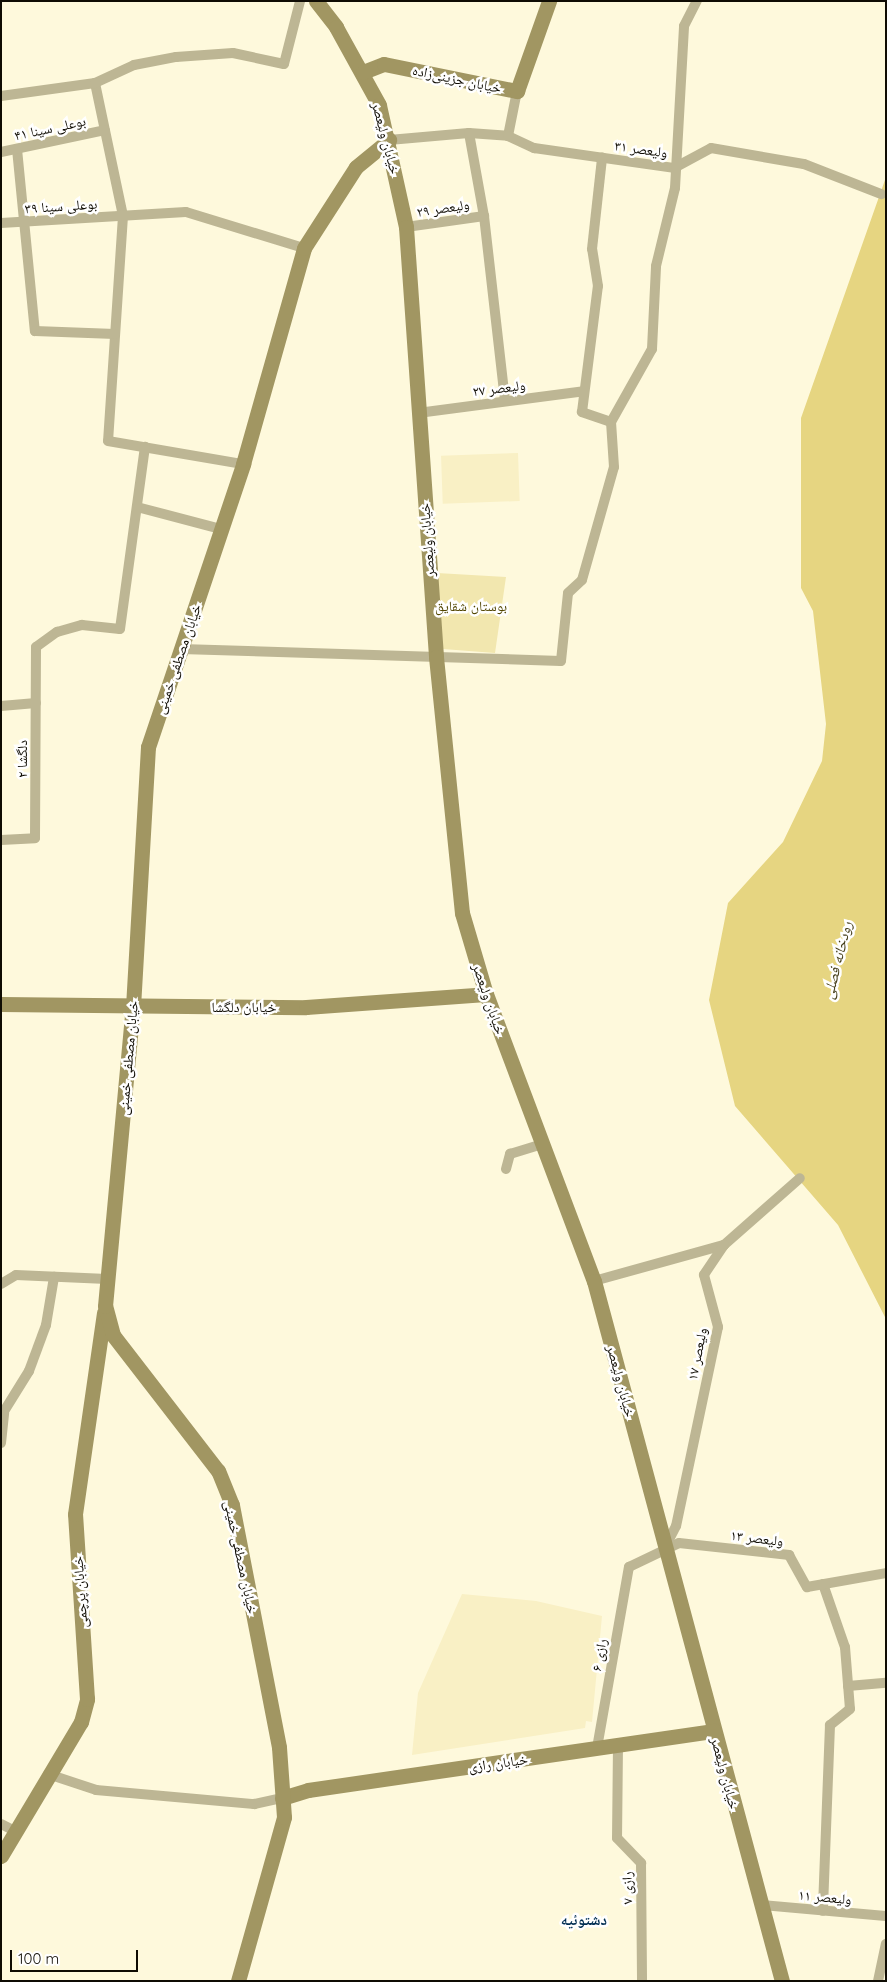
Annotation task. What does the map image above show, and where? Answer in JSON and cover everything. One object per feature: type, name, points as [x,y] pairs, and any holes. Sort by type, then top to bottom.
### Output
[{"type":"street","points":[[1,96],[95,83],[134,65],[176,57],[233,53],[284,64],[300,1]]},
{"type":"street","name":"خیابان ولیعصر","points":[[316,1],[363,72],[389,140],[406,227],[436,657],[462,914],[486,994],[594,1281],[782,1981]]},
{"type":"street","name":"خیابان جزینی‌زاده","points":[[363,72],[384,64],[517,91],[550,1]]},
{"type":"street","points":[[181,649],[561,661],[568,593],[582,580],[614,467],[611,422],[652,349],[656,266],[670,224],[684,26],[697,1]]},
{"type":"street","points":[[95,83],[123,216],[108,441],[243,464]]},
{"type":"street","points":[[508,136],[517,91]]},
{"type":"street","name":"بوعلی سینا ۴۱","points":[[1,152],[105,130]]},
{"type":"street","points":[[469,133],[484,216],[505,401]]},
{"type":"street","name":"ولیعصر ۳۱","points":[[389,140],[469,133],[508,136],[534,148],[674,168],[711,148],[758,154],[804,164],[881,194]]},
{"type":"street","name":"خیابان مصطفی خمینی","points":[[238,1981],[284,1817],[279,1747],[232,1505],[218,1471],[113,1335],[104,1306],[133,1006],[148,747],[243,464],[304,248],[356,167],[389,140]]},
{"type":"street","points":[[17,149],[35,331],[115,334]]},
{"type":"street","points":[[602,158],[592,249],[598,286],[582,412],[611,422]]},
{"type":"street","name":"بوعلی سینا ۳۹","points":[[1,223],[186,212],[304,248]]},
{"type":"street","name":"ولیعصر ۲۹","points":[[406,227],[484,216]]},
{"type":"street","name":"ولیعصر ۲۷","points":[[418,413],[584,391]]},
{"type":"street","points":[[145,447],[137,508],[221,530]]},
{"type":"street","name":"دلگشا ۲","points":[[1,840],[35,838],[36,647],[76,626],[120,629],[137,508]]},
{"type":"street","points":[[1,706],[36,703]]},
{"type":"street","name":"خیابان دلگشا","points":[[1,1004],[306,1008],[486,994]]},
{"type":"street","points":[[506,1168],[510,1154],[542,1144]]},
{"type":"street","points":[[594,1281],[724,1245],[800,1178]]},
{"type":"street","name":"ولیعصر ۱۷","points":[[666,1546],[676,1526],[718,1327],[704,1275],[724,1245]]},
{"type":"street","points":[[1,1284],[16,1275],[107,1279]]},
{"type":"street","points":[[1,1443],[3,1415],[29,1371],[40,1344],[54,1277]]},
{"type":"street","name":"خیابان پرچمی","points":[[1,1856],[8,1828],[48,1774],[81,1722],[87,1698],[75,1514],[104,1306]]},
{"type":"street","name":"ولیعصر ۱۳","points":[[666,1546],[679,1542],[788,1555],[807,1587],[886,1573]]},
{"type":"street","name":"رازی ۶","points":[[596,1748],[629,1567],[666,1546]]},
{"type":"street","points":[[823,1584],[844,1647],[850,1709],[830,1725],[823,1911]]},
{"type":"street","points":[[848,1686],[886,1683]]},
{"type":"street","name":"خیابان رازی","points":[[282,1798],[308,1790],[714,1731]]},
{"type":"street","name":"رازی ۷","points":[[618,1745],[617,1838],[641,1863],[642,1981]]},
{"type":"street","points":[[48,1774],[96,1790],[254,1804],[282,1798]]},
{"type":"street","name":"ولیعصر ۱۱","points":[[761,1905],[886,1916]]},
{"type":"street","points":[[878,1981],[886,1944]]},
{"type":"shaded area","points":[[518,453],[520,501],[443,504],[441,456]]},
{"type":"shaded area","points":[[462,1594],[536,1601],[602,1616],[592,1722],[586,1721],[585,1728],[412,1755],[418,1693]]},
{"type":"green space","name":"بوستان شقایق","points":[[437,573],[506,577],[495,653],[443,649]]},
{"type":"water","name":"رودخانه فصلی","points":[[886,177],[886,1319],[838,1225],[735,1106],[709,1000],[728,903],[783,842],[822,761],[826,724],[813,611],[801,588],[801,418]]},
{"type":"district","name":"دشتوئیه","points":[[584,1920]]}]
